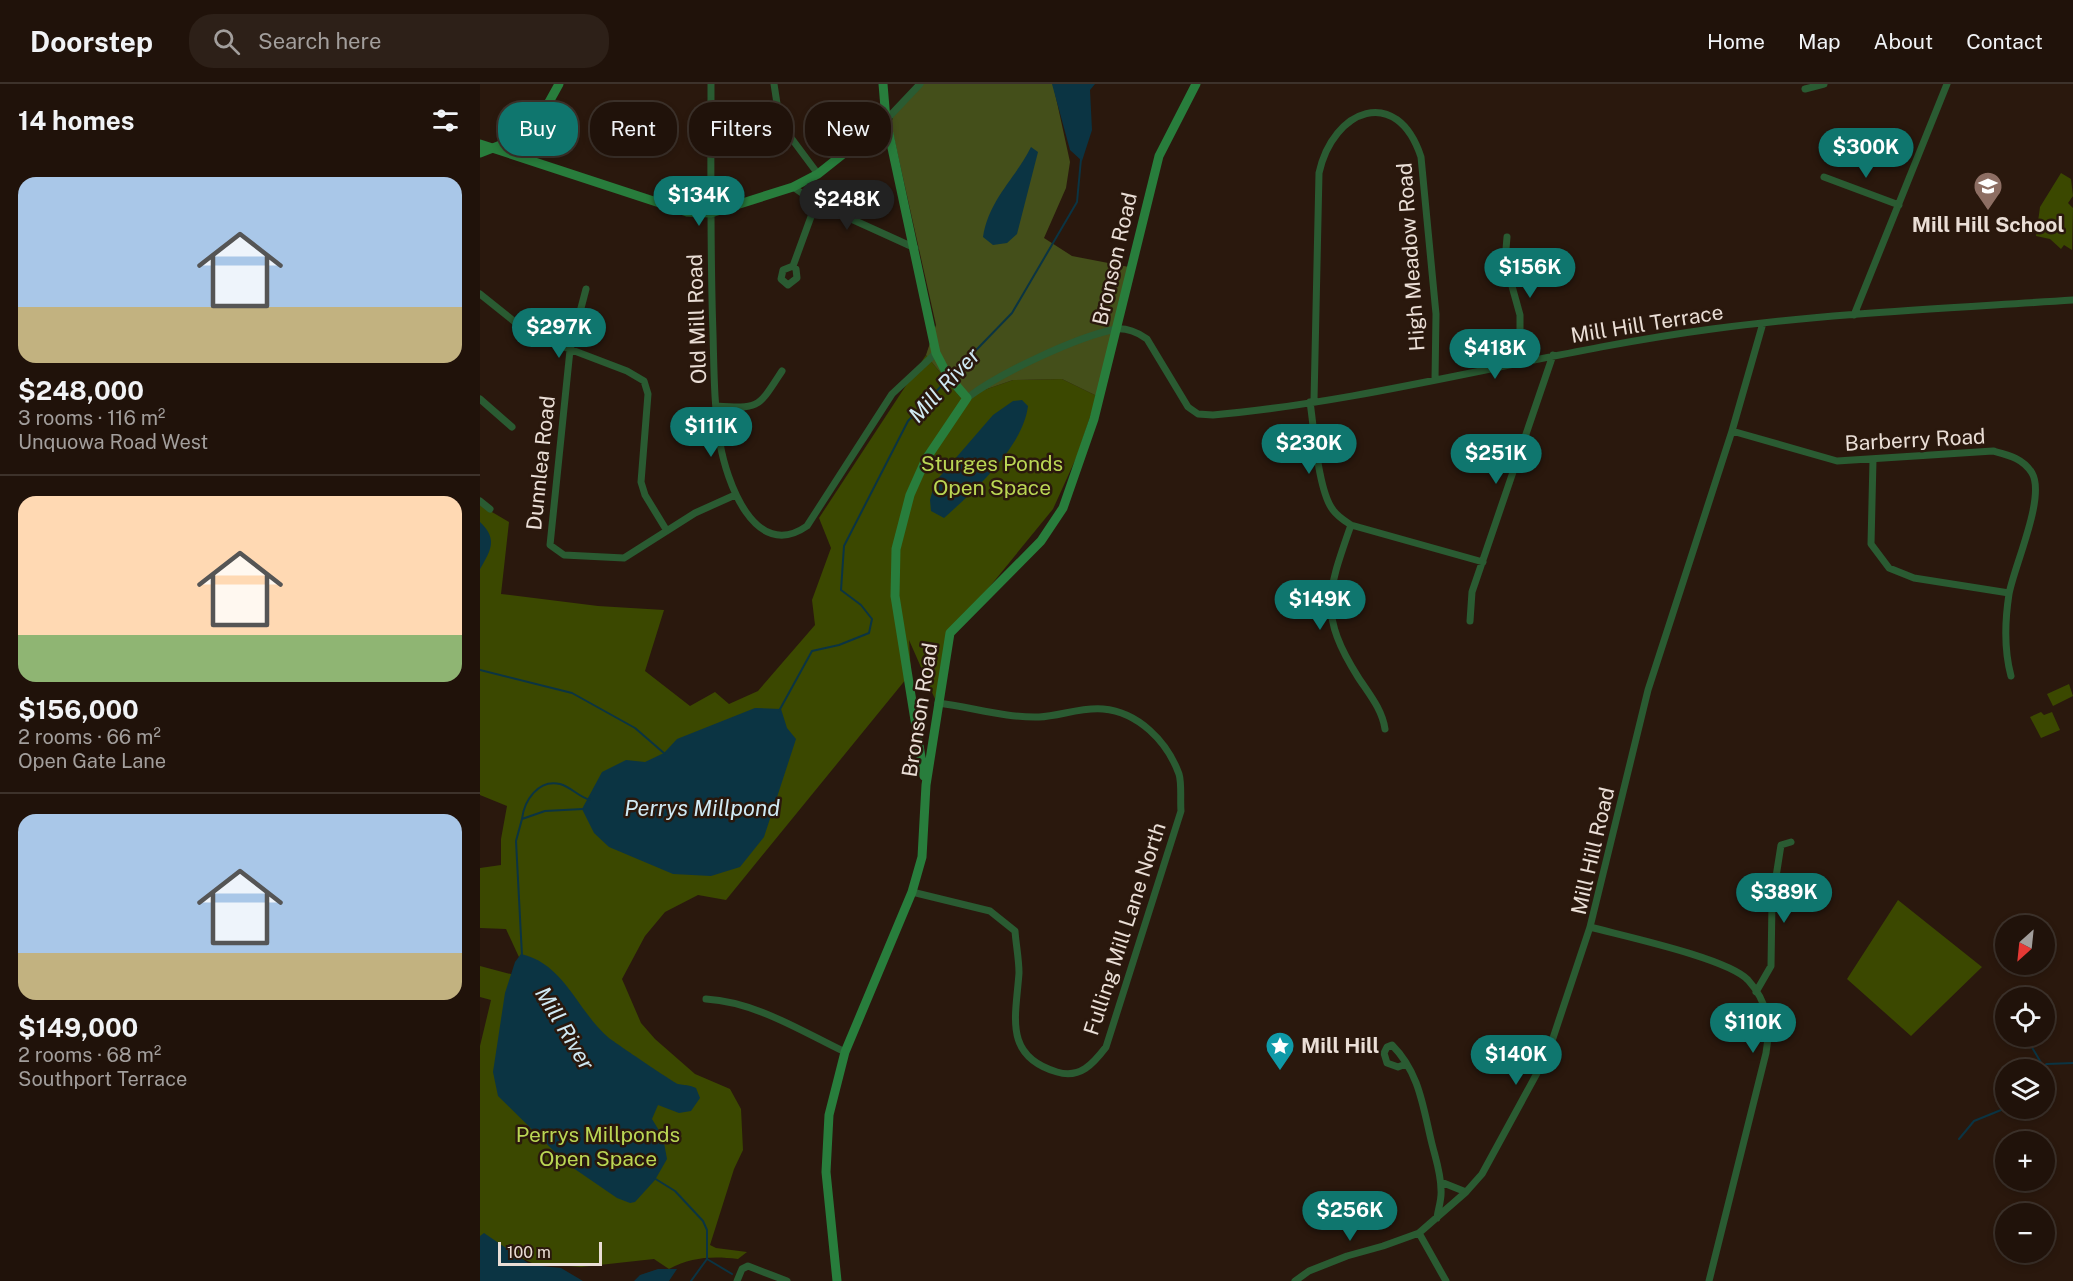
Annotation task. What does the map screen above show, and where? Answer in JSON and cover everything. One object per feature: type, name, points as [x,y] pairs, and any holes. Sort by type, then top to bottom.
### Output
[{"type":"main road","points":[[550,102],[560,84]]},
{"type":"main road","points":[[882,84],[884,102]]},
{"type":"main road","name":"Bronson Road","points":[[837,1281],[829,1217],[826,1137],[834,1091],[845,1052],[912,892],[922,857],[926,785],[950,633],[1041,541],[1063,508],[1094,419],[1159,156],[1196,84]]},
{"type":"main road","points":[[891,142],[936,356],[967,398],[926,459],[910,495],[896,549],[895,596],[926,785]]},
{"type":"main road","points":[[480,144],[687,212],[711,213],[793,188],[818,174],[841,156]]},
{"type":"main road","points":[[480,153],[498,146]]},
{"type":"street","name":"Old Mill Road","points":[[711,84],[711,213],[716,406],[720,444],[735,495],[744,511],[764,530],[780,533],[804,527],[892,394],[936,356]]},
{"type":"street","points":[[774,84],[780,123],[818,174]]},
{"type":"street","points":[[891,115],[920,84]]},
{"type":"street","points":[[1805,89],[1824,84]]},
{"type":"street","points":[[1854,315],[1947,84]]},
{"type":"street","name":"High Meadow Road","points":[[1351,525],[1333,511],[1326,497],[1312,401],[1319,173],[1325,152],[1337,131],[1355,117],[1367,114],[1383,115],[1405,124],[1415,140],[1421,157],[1436,314],[1435,380]]},
{"type":"street","points":[[1824,177],[1899,205]]},
{"type":"street","points":[[793,188],[816,203],[915,248]]},
{"type":"street","points":[[793,266],[816,203]]},
{"type":"street","points":[[1507,237],[1505,261],[1520,315],[1520,361]]},
{"type":"street","name":"Dunnlea Road","points":[[586,289],[570,350],[550,545],[564,555],[619,560],[630,556],[695,513],[735,495]]},
{"type":"street","points":[[480,294],[526,332],[627,371],[644,381],[648,394],[641,482],[667,531]]},
{"type":"street","name":"Mill Hill Terrace","points":[[1118,329],[1136,332],[1147,339],[1180,397],[1190,410],[1198,414],[1234,413],[1435,380],[1520,361],[1712,329],[1854,315],[2073,300]]},
{"type":"street","name":"Mill Hill Road","points":[[1709,1281],[1770,1032],[1766,1008],[1746,978],[1708,959],[1590,927],[1647,690],[1732,431],[1763,323]]},
{"type":"street","points":[[967,398],[1008,372],[1087,338],[1118,329]]},
{"type":"street","points":[[1470,621],[1472,592],[1553,355]]},
{"type":"street","points":[[716,406],[743,408],[757,405],[766,396],[782,371]]},
{"type":"street","points":[[480,399],[512,427]]},
{"type":"street","name":"Barberry Road","points":[[1732,431],[1837,461],[1993,451],[2018,458],[2033,474],[2036,501],[2009,593],[2006,656],[2011,676]]},
{"type":"street","points":[[1873,460],[1871,544],[1889,568],[1914,578],[2009,593]]},
{"type":"street","points":[[480,501],[490,509]]},
{"type":"street","points":[[1385,729],[1383,715],[1341,651],[1332,626],[1331,586],[1351,525],[1484,562]]},
{"type":"street","name":"Fulling Mill Lane North","points":[[912,892],[990,910],[1015,931],[1019,970],[1014,1025],[1023,1051],[1040,1067],[1065,1075],[1089,1068],[1106,1047],[1181,811],[1180,776],[1164,746],[1149,729],[1124,713],[1102,708],[1039,717],[1020,716],[938,703]]},
{"type":"street","points":[[1756,992],[1771,966],[1772,902],[1781,845],[1791,842]]},
{"type":"street","points":[[1295,1281],[1310,1271],[1347,1256],[1419,1233],[1466,1192],[1482,1174],[1548,1053],[1590,927]]},
{"type":"street","points":[[706,999],[732,1001],[750,1007],[845,1052]]},
{"type":"street","points":[[1406,1064],[1420,1089],[1441,1182],[1437,1218]]},
{"type":"street","points":[[1441,1182],[1466,1192]]},
{"type":"street","points":[[1419,1233],[1446,1281]]},
{"type":"street","points":[[737,1281],[742,1269],[748,1266],[787,1281]]},
{"type":"green space","points":[[922,84],[1053,84],[1070,162],[1066,188],[1044,238],[1072,256],[1129,267],[1097,396],[1062,379],[1013,380],[961,398],[926,355],[936,325],[891,124],[893,117]]},
{"type":"green space","points":[[2061,173],[2071,179],[2073,196],[2068,203],[2073,208],[2072,250],[2064,245],[2061,249],[2050,239],[2036,236],[2040,207]]},
{"type":"green space","name":"Perrys Millponds Open Space","points":[[926,355],[961,398],[1013,380],[1062,379],[1097,396],[1077,456],[1053,509],[951,634],[935,699],[909,640],[911,673],[726,900],[698,895],[665,912],[645,936],[622,979],[641,1023],[655,1039],[695,1074],[730,1089],[741,1109],[743,1150],[734,1169],[710,1245],[716,1248],[747,1252],[738,1259],[702,1258],[669,1269],[654,1259],[581,1267],[532,1263],[480,1239],[480,1046],[491,1000],[480,997],[480,966],[518,976],[524,968],[506,929],[480,928],[480,868],[501,865],[501,839],[507,806],[480,795],[480,505],[509,522],[501,594],[598,606],[664,610],[645,671],[690,706],[715,692],[729,704],[758,691],[815,625],[812,600],[831,548],[819,518]]},
{"type":"green space","points":[[2069,684],[2073,696],[2053,706],[2047,694]]},
{"type":"green space","points":[[2041,712],[2044,715],[2052,712],[2060,730],[2041,738],[2030,717]]},
{"type":"green space","points":[[1898,900],[1982,967],[1911,1036],[1847,979]]},
{"type":"water","points":[[1052,84],[1095,84],[1090,90],[1092,130],[1082,161],[1070,150]]},
{"type":"water","points":[[1031,147],[1038,152],[1017,234],[1007,243],[993,245],[983,237],[991,211]]},
{"type":"water","points":[[1022,400],[1028,406],[1024,421],[1017,437],[995,467],[944,518],[931,511],[930,500],[935,482],[993,415],[1013,401]]},
{"type":"water","points":[[480,522],[489,534],[491,545],[480,569]]},
{"type":"water","name":"Perrys Millpond","points":[[755,708],[781,709],[787,728],[796,739],[764,837],[740,867],[711,876],[673,874],[609,847],[594,833],[582,809],[602,772],[626,760],[645,762],[664,753],[677,739]]},
{"type":"water","points":[[521,954],[536,959],[560,978],[609,1038],[674,1082],[696,1088],[700,1098],[691,1111],[679,1113],[658,1105],[652,1119],[663,1137],[667,1159],[655,1180],[635,1202],[630,1203],[617,1198],[566,1163],[498,1096],[493,1072],[505,993],[515,962]]},
{"type":"water","points":[[484,1233],[531,1265],[561,1268],[583,1281],[480,1281],[480,1236]]},
{"type":"water","points":[[658,1269],[677,1269],[669,1281],[634,1281],[640,1275]]},
{"type":"waterway","name":"Mill River","points":[[952,375],[1012,313],[1077,202],[1081,159]]},
{"type":"waterway","name":"Mill River","points":[[779,711],[812,651],[839,645],[869,633],[872,619],[861,605],[841,590],[844,546],[908,421],[948,379]]},
{"type":"waterway","points":[[480,670],[572,693],[635,728],[665,754]]},
{"type":"waterway","points":[[522,819],[529,799],[539,788],[552,783],[568,787],[590,800]]},
{"type":"waterway","name":"Mill River","points":[[522,956],[516,841],[522,819],[545,811],[583,809]]},
{"type":"waterway","points":[[2032,1047],[2039,1059]]},
{"type":"waterway","points":[[2055,1064],[2073,1063]]},
{"type":"waterway","points":[[1959,1139],[1974,1121],[1995,1112]]},
{"type":"waterway","name":"Mill River","points":[[654,1178],[675,1191],[703,1221],[707,1230],[707,1259],[691,1281]]},
{"type":"waterway","points":[[707,1259],[732,1274]]},
{"type":"place","name":"Mill Hill School","points":[[1988,212]]},
{"type":"place","name":"Mill Hill","points":[[1280,1072]]},
{"type":"park label","name":"Sturges Ponds Open Space","points":[[992,476]]}]
